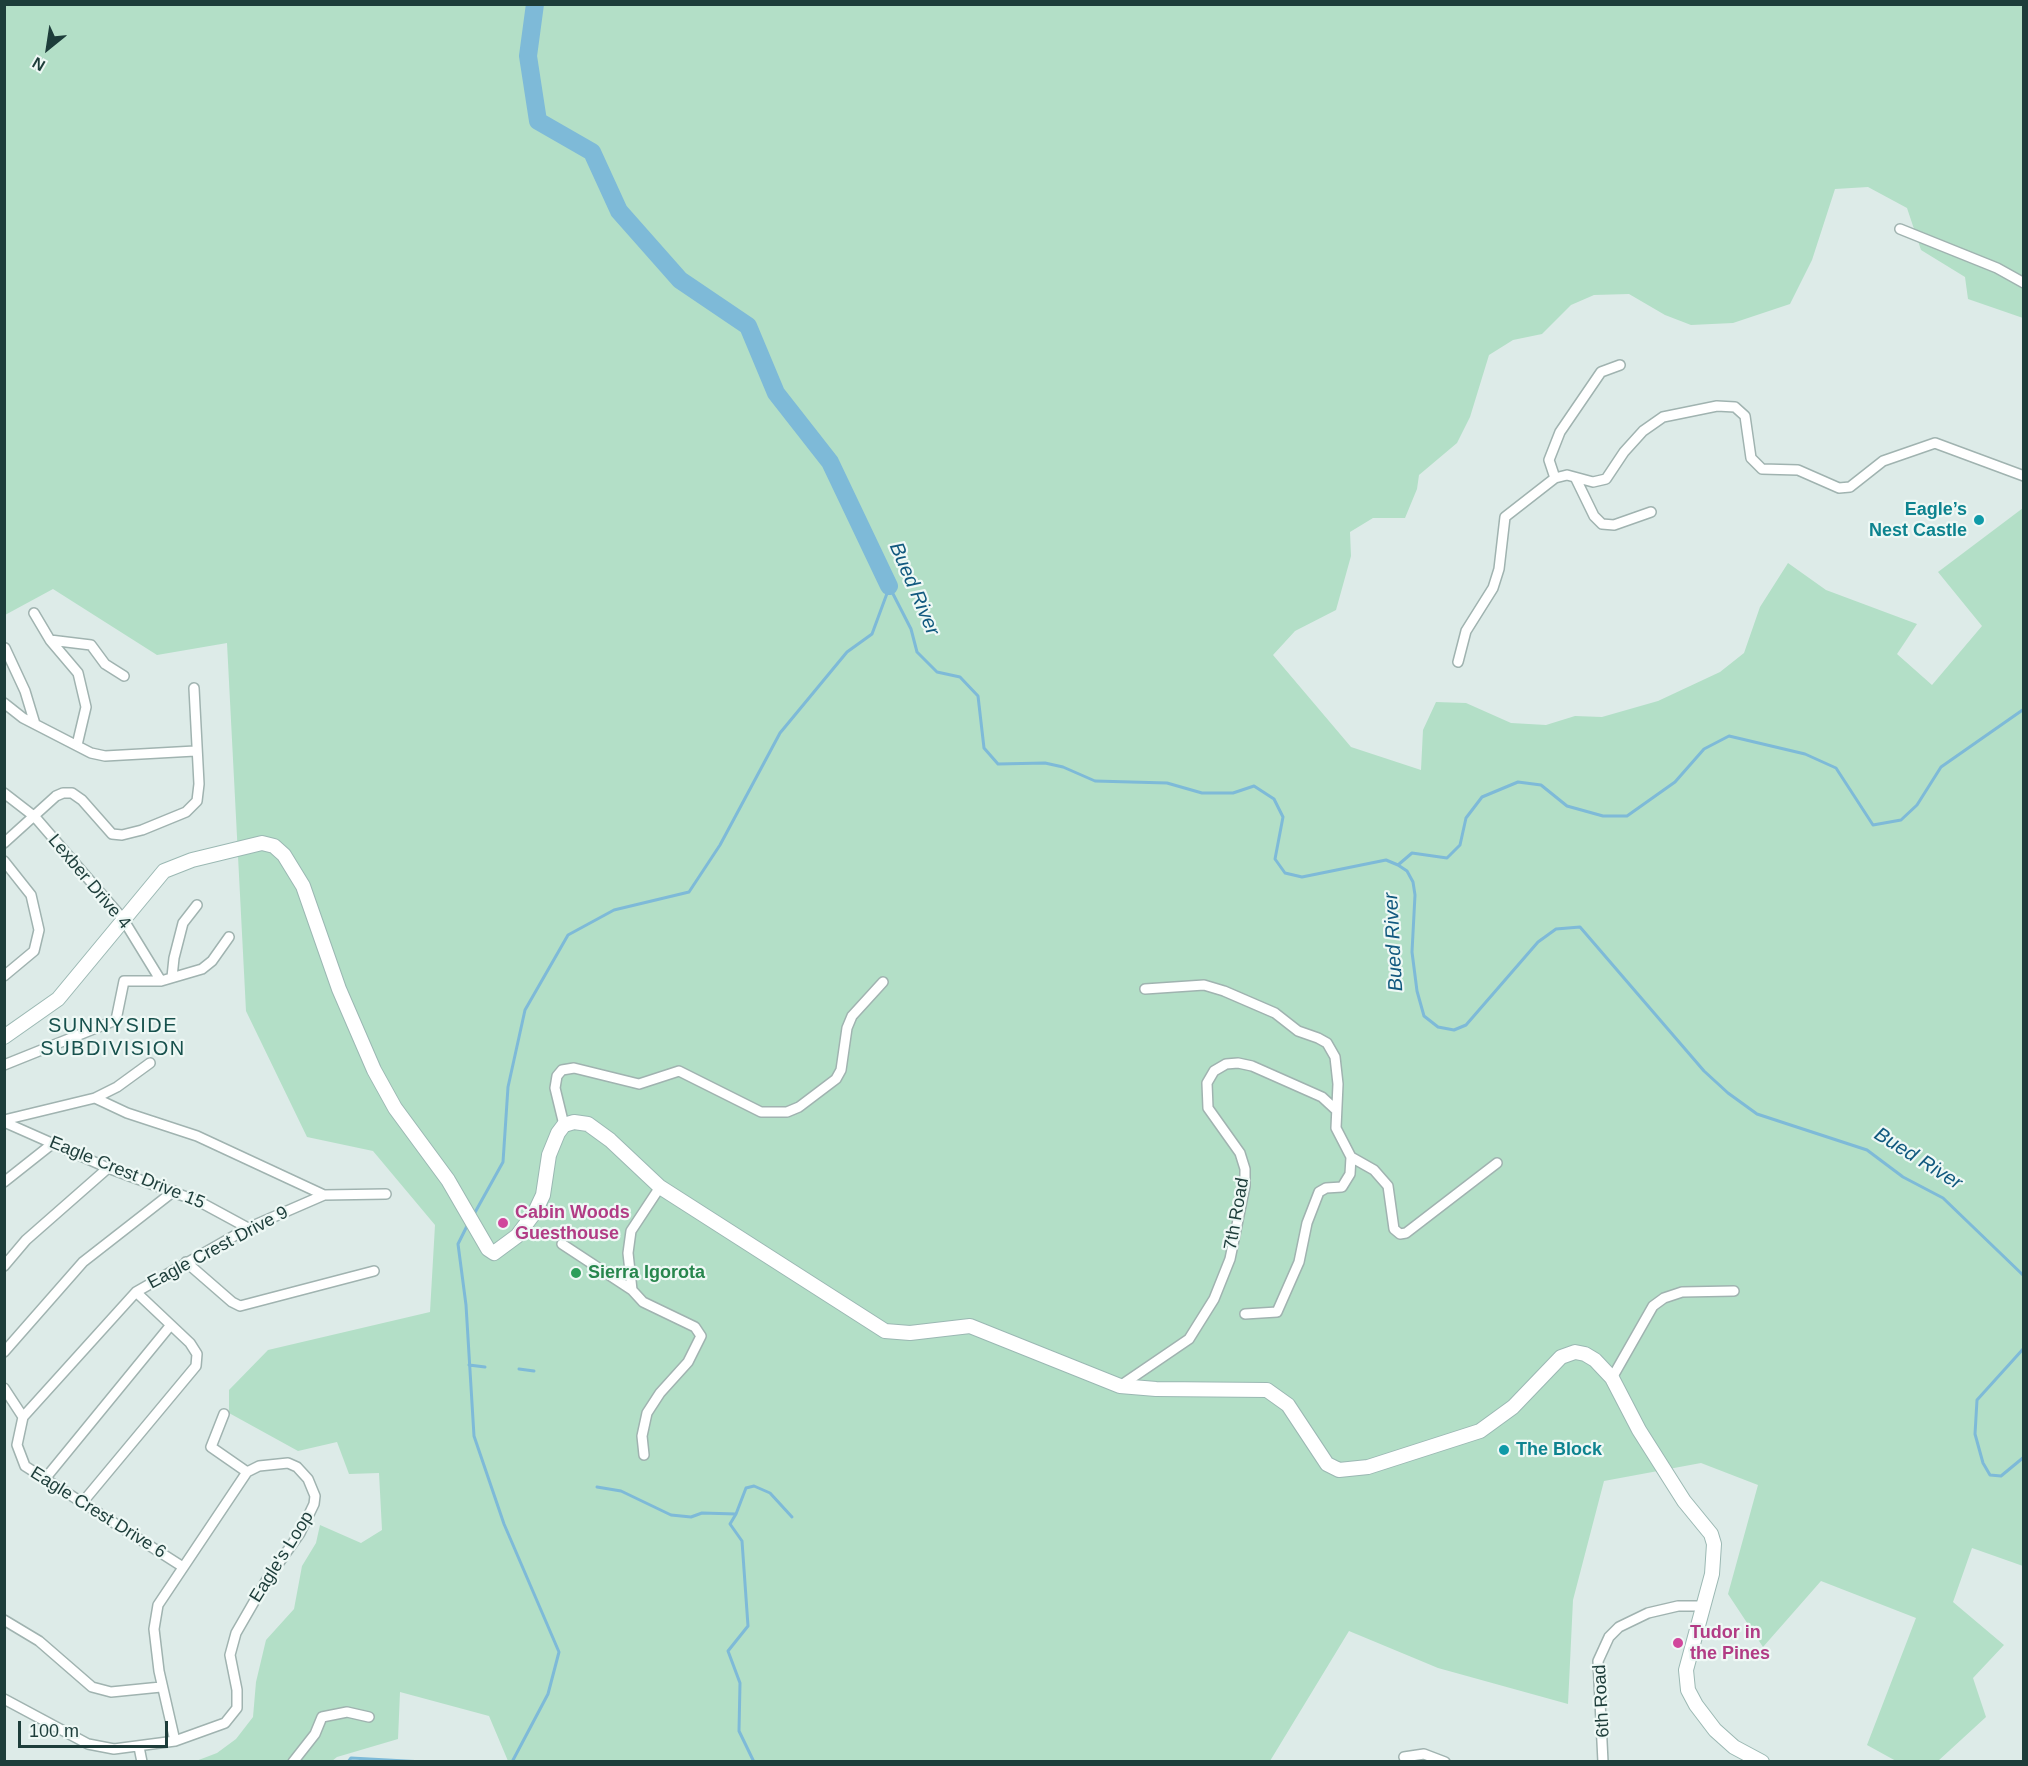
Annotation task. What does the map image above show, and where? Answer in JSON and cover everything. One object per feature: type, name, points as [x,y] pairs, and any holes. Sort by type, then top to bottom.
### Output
[{"type":"main road","points":[[4,1037],[58,999],[168,868],[262,843],[274,846],[284,855],[303,886],[339,989],[374,1070],[395,1108],[448,1180],[488,1249],[494,1253],[517,1236],[535,1212],[543,1195],[549,1155],[564,1125],[574,1122],[588,1124],[610,1140],[660,1187],[885,1331],[910,1333],[970,1326],[1120,1386],[1156,1389],[1267,1390],[1288,1404],[1327,1464],[1339,1470],[1368,1467],[1480,1431],[1513,1407],[1561,1357],[1575,1352],[1595,1360],[1612,1378],[1639,1430],[1684,1501],[1711,1534],[1714,1544],[1712,1574],[1686,1670],[1688,1690],[1714,1731],[1734,1747],[1762,1761]]},
{"type":"street","points":[[1900,228],[1997,268],[2024,283]]},
{"type":"street","points":[[1555,478],[1549,460],[1560,432],[1601,372],[1620,365]]},
{"type":"street","points":[[1458,662],[1466,631],[1493,588],[1501,552],[1504,518],[1555,478],[1567,475],[1576,479],[1600,482],[1606,479],[1643,431],[1663,417],[1729,405],[1745,416],[1751,458],[1762,469],[1798,470],[1839,488],[1850,487],[1883,461],[1935,443],[2024,476]]},
{"type":"street","points":[[1576,479],[1594,516],[1602,524],[1614,525],[1651,512]]},
{"type":"street","points":[[34,613],[50,640],[78,673],[86,707],[76,745]]},
{"type":"street","points":[[50,640],[92,645],[105,664],[124,676]]},
{"type":"street","points":[[5,648],[25,691],[35,724]]},
{"type":"street","points":[[4,843],[56,796],[63,793],[72,793],[82,800],[112,834],[122,835],[142,830],[186,812],[197,801],[199,784],[195,751],[194,688]]},
{"type":"street","points":[[4,703],[23,718],[91,753],[105,756],[195,751]]},
{"type":"street","name":"Lexber Drive 4","points":[[4,793],[35,817],[123,919],[161,981]]},
{"type":"street","points":[[4,861],[31,895],[39,930],[34,951],[4,976]]},
{"type":"street","points":[[172,977],[174,958],[183,923],[196,905]]},
{"type":"street","points":[[4,1065],[116,1020],[124,981],[161,981],[202,969],[212,961],[229,937]]},
{"type":"street","points":[[564,1125],[555,1088],[556,1076],[562,1070],[574,1068],[639,1084],[679,1071],[685,1072],[731,1099],[761,1112],[787,1112],[799,1107],[836,1079],[841,1070],[846,1035],[852,1016],[882,982]]},
{"type":"street","points":[[1145,989],[1204,986],[1224,991],[1264,1007],[1298,1031],[1327,1043],[1332,1049],[1337,1065],[1335,1109],[1338,1137],[1351,1156],[1374,1170],[1388,1186],[1394,1229],[1400,1234],[1406,1233],[1497,1162]]},
{"type":"street","points":[[4,1121],[95,1098],[117,1088],[150,1063]]},
{"type":"street","name":"7th Road","points":[[1120,1386],[1189,1339],[1214,1299],[1230,1259],[1245,1186],[1245,1169],[1240,1153],[1208,1108],[1207,1083],[1214,1071],[1226,1064],[1238,1063],[1251,1066],[1322,1097],[1335,1109]]},
{"type":"street","points":[[95,1098],[127,1113],[197,1136],[324,1195],[386,1194]]},
{"type":"street","name":"Eagle Crest Drive 15","points":[[4,1121],[108,1168],[215,1208],[248,1228]]},
{"type":"street","points":[[4,1182],[52,1144]]},
{"type":"street","points":[[1245,1314],[1277,1312],[1299,1262],[1307,1223],[1319,1191],[1342,1187],[1350,1174],[1351,1156]]},
{"type":"street","points":[[4,1266],[26,1240],[108,1168]]},
{"type":"street","points":[[632,1290],[628,1253],[631,1232],[660,1187]]},
{"type":"street","points":[[4,1352],[83,1262],[174,1191]]},
{"type":"street","name":"Eagle Crest Drive 9","points":[[22,1417],[136,1292],[248,1228],[324,1195]]},
{"type":"street","points":[[562,1244],[632,1290],[643,1302],[695,1327],[701,1336],[688,1362],[647,1413],[642,1436],[644,1455]]},
{"type":"street","points":[[186,1262],[232,1302],[240,1306],[374,1271]]},
{"type":"street","points":[[1612,1378],[1647,1314],[1664,1298],[1701,1290],[1734,1291]]},
{"type":"street","points":[[82,1503],[196,1366],[196,1354],[190,1343],[136,1292]]},
{"type":"street","points":[[44,1480],[170,1326]]},
{"type":"street","points":[[4,1388],[22,1417]]},
{"type":"street","points":[[175,1741],[161,1687],[154,1617],[158,1605],[247,1472],[211,1447],[224,1414]]},
{"type":"street","name":"Eagle Crest Drive 6","points":[[22,1417],[17,1445],[21,1462],[44,1480],[183,1567]]},
{"type":"street","name":"Eagle's Loop","points":[[4,1700],[88,1744],[114,1749],[175,1741],[222,1726],[234,1715],[237,1689],[230,1655],[236,1633],[266,1581],[300,1533],[314,1504],[315,1496],[308,1479],[297,1467],[279,1463],[259,1466],[247,1472]]},
{"type":"street","name":"6th Road","points":[[1603,1761],[1598,1661],[1609,1637],[1629,1621],[1648,1613],[1678,1606],[1703,1606]]},
{"type":"street","points":[[4,1620],[39,1641],[92,1687],[111,1692],[161,1687]]},
{"type":"street","points":[[293,1761],[310,1741],[322,1717],[347,1712],[369,1717]]},
{"type":"street","points":[[139,1747],[142,1761]]},
{"type":"street","points":[[1404,1757],[1424,1754],[1445,1761]]},
{"type":"green space","points":[[5,5],[2023,5],[2023,318],[1968,299],[1965,277],[1921,250],[1907,208],[1868,187],[1835,189],[1812,260],[1790,304],[1733,323],[1691,325],[1665,315],[1629,294],[1594,295],[1571,305],[1542,334],[1513,340],[1489,355],[1470,417],[1457,443],[1419,475],[1417,489],[1405,518],[1373,518],[1350,532],[1351,556],[1336,610],[1295,631],[1273,655],[1351,747],[1421,770],[1423,730],[1436,702],[1466,703],[1511,723],[1546,725],[1575,716],[1602,717],[1658,701],[1720,672],[1744,653],[1760,607],[1788,563],[1826,590],[1917,624],[1897,654],[1932,685],[1982,626],[1938,572],[2023,508],[2023,1566],[1972,1548],[1953,1602],[2004,1645],[1973,1678],[1986,1717],[1938,1761],[1896,1761],[1867,1745],[1916,1618],[1821,1581],[1763,1647],[1728,1594],[1758,1485],[1701,1463],[1604,1481],[1573,1600],[1568,1704],[1438,1668],[1349,1631],[1270,1761],[508,1761],[489,1716],[400,1692],[398,1739],[337,1757],[332,1761],[196,1761],[217,1753],[236,1739],[253,1717],[256,1682],[266,1640],[294,1609],[302,1566],[316,1543],[320,1525],[361,1543],[382,1530],[379,1473],[349,1474],[337,1442],[298,1451],[229,1413],[229,1390],[268,1350],[430,1312],[435,1225],[373,1151],[307,1137],[246,1011],[227,643],[157,655],[53,589],[5,615]]},
{"type":"waterway","name":"Bued River","points":[[535,4],[528,56],[538,121],[592,152],[619,211],[680,280],[748,326],[776,393],[830,462],[889,586]]},
{"type":"waterway","name":"Bued River","points":[[889,586],[911,629],[917,652],[937,672],[960,677],[978,696],[984,748],[998,764],[1045,763],[1063,767],[1095,781],[1167,783],[1202,793],[1233,793],[1254,786],[1274,799],[1283,817],[1275,859],[1285,873],[1302,877],[1386,860],[1398,865],[1407,871],[1413,882],[1415,895],[1412,952],[1417,991],[1424,1016],[1438,1027],[1454,1030],[1466,1025],[1538,942],[1556,929],[1580,927],[1704,1071],[1728,1093],[1757,1114],[1867,1150],[1903,1177],[1943,1198],[2024,1276]]},
{"type":"waterway","points":[[473,1216],[503,1162],[508,1087],[525,1010],[568,935],[614,910],[689,892],[720,845],[780,733],[847,652],[872,634],[889,588]]},
{"type":"waterway","points":[[1398,865],[1412,853],[1447,858],[1460,845],[1466,818],[1482,797],[1518,782],[1541,785],[1567,806],[1603,816],[1627,816],[1675,782],[1704,749],[1729,736],[1805,754],[1836,768],[1873,825],[1901,820],[1917,805],[1941,767],[2024,709]]},
{"type":"waterway","points":[[468,1224],[458,1244],[466,1305],[474,1436],[504,1524],[559,1652],[548,1694],[512,1762]]},
{"type":"waterway","name":"Bued River","points":[[2024,1348],[1977,1400],[1975,1434],[1983,1463],[1990,1475],[2001,1476],[2024,1457]]},
{"type":"waterway","points":[[469,1365],[485,1367]]},
{"type":"waterway","points":[[519,1369],[534,1371]]},
{"type":"waterway","points":[[597,1487],[621,1491],[671,1515],[691,1517],[702,1513],[736,1514],[746,1488],[754,1486],[770,1493],[792,1517]]},
{"type":"waterway","points":[[736,1514],[730,1524],[742,1541],[748,1626],[728,1651],[740,1683],[739,1731],[754,1762]]},
{"type":"waterway","points":[[348,1762],[351,1758],[424,1762]]},
{"type":"place","name":"Eagle’s Nest Castle","points":[[1979,520]]},
{"type":"place","name":"Cabin Woods Guesthouse","points":[[503,1223]]},
{"type":"place","name":"Sierra Igorota","points":[[576,1273]]},
{"type":"place","name":"The Block","points":[[1504,1450]]},
{"type":"place","name":"Tudor in the Pines","points":[[1678,1643]]},
{"type":"district","name":"SUNNYSIDE SUBDIVISION","points":[[113,1038]]}]
